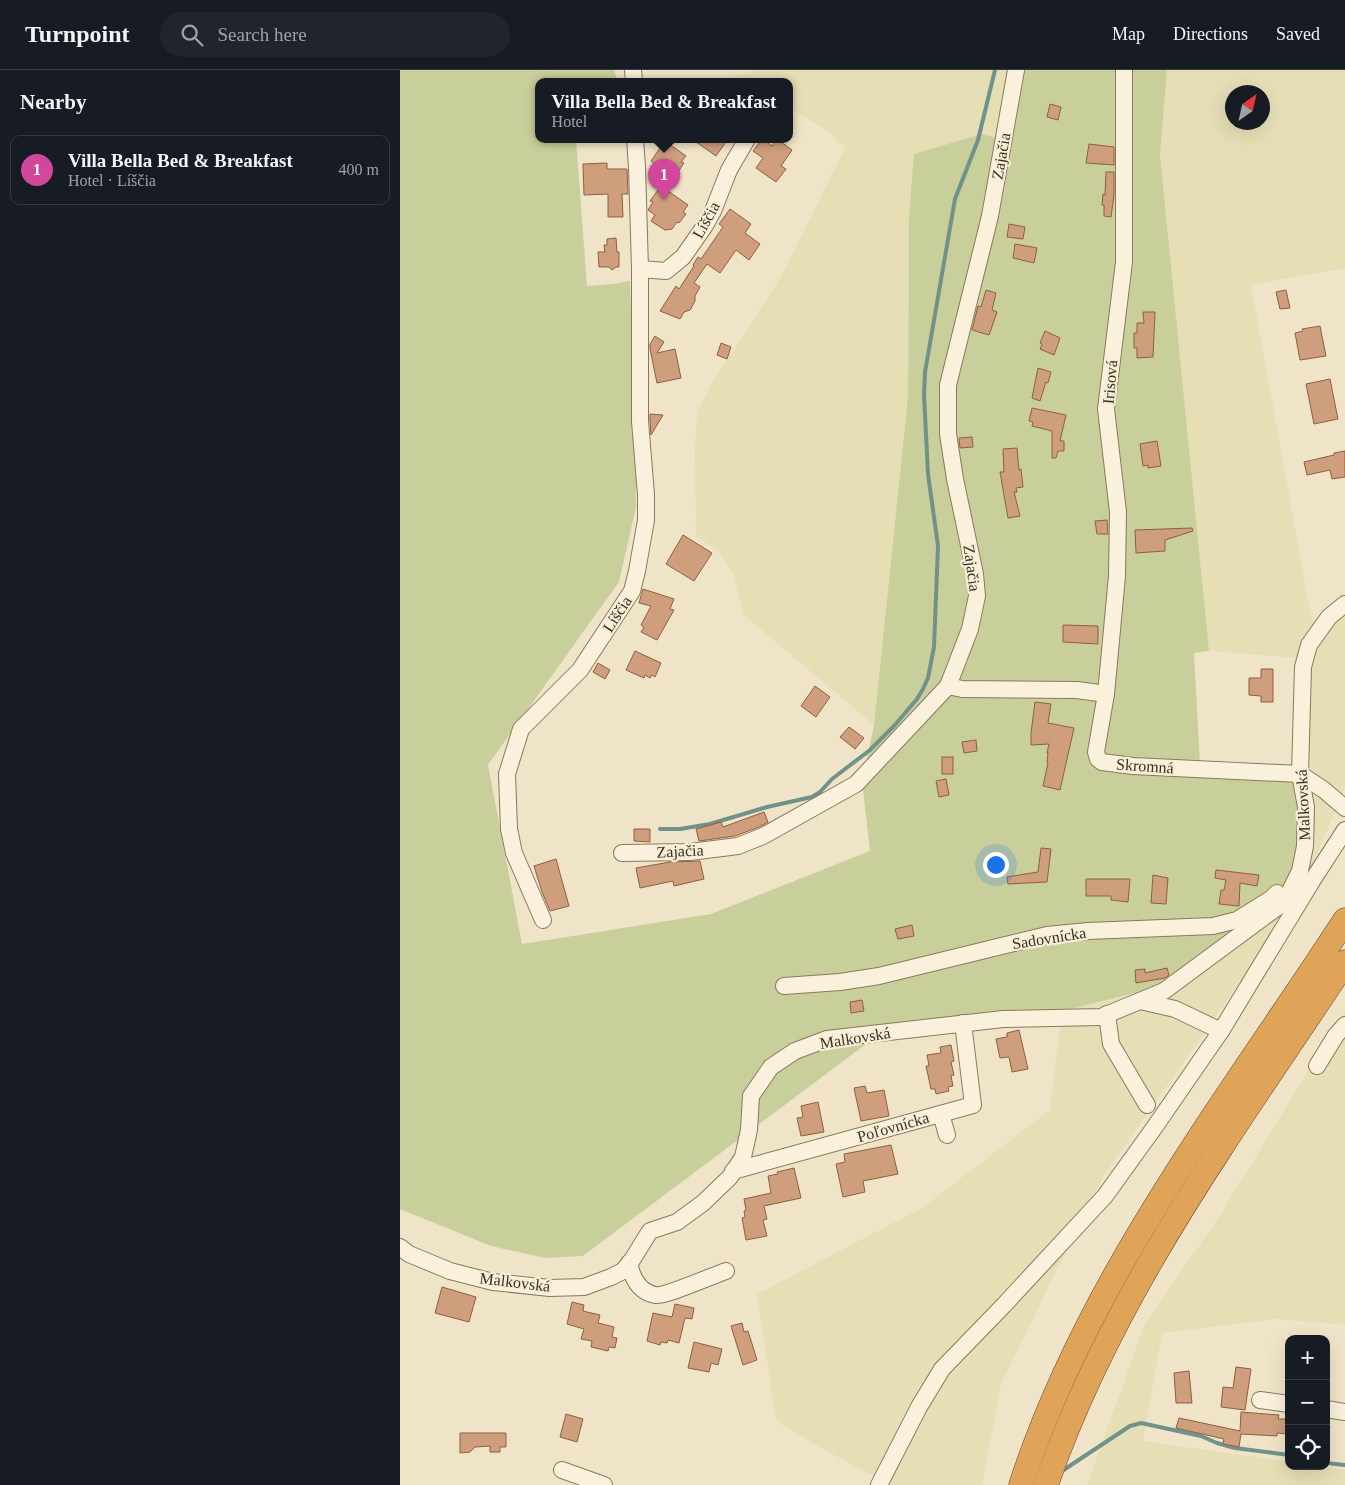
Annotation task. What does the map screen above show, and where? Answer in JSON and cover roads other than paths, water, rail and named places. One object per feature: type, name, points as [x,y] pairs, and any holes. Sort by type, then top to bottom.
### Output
[{"type":"highway","points":[[1021,1485],[1070,1364],[1111,1282],[1205,1129],[1345,920]]},
{"type":"highway","points":[[1046,1485],[1070,1420],[1096,1363],[1121,1313],[1164,1237],[1345,962]]},
{"type":"street","name":"Zajačia","points":[[622,853],[690,852],[738,846],[764,836],[856,784],[948,686],[970,629],[977,596],[975,574],[948,434],[948,385],[990,216],[1016,70]]},
{"type":"street","name":"Irisová","points":[[1106,694],[1117,576],[1118,512],[1106,409],[1124,262],[1124,70]]},
{"type":"street","name":"Líščia","points":[[543,920],[514,853],[509,829],[507,774],[521,730],[580,670],[632,591],[646,520],[646,495],[640,421],[640,269],[635,143]]},
{"type":"street","name":"Líščia","points":[[640,269],[666,271],[683,257],[713,211],[728,170],[744,143]]},
{"type":"street","name":"Malkovská","points":[[400,1248],[409,1254],[450,1271],[493,1282],[550,1288],[584,1287],[623,1271],[650,1230],[676,1222],[703,1203],[730,1177],[743,1157],[749,1130],[751,1096],[771,1067],[796,1051],[827,1039],[963,1023],[1003,1019],[1101,1017],[1164,991],[1279,906],[1290,891],[1300,871],[1305,846],[1306,817],[1300,774],[1303,667],[1309,645],[1329,617],[1345,604]]},
{"type":"street","points":[[948,686],[962,688],[1077,690],[1106,694]]},
{"type":"street","name":"Skromná","points":[[1106,694],[1096,752],[1098,759],[1102,762],[1133,766],[1300,774]]},
{"type":"street","points":[[1300,774],[1324,790],[1345,808]]},
{"type":"street","name":"Malkovská","points":[[879,1485],[919,1407],[942,1369],[1004,1305],[1104,1196],[1154,1128],[1222,1031],[1312,881],[1345,830]]},
{"type":"street","name":"Sadovnícka","points":[[784,986],[840,982],[879,976],[1046,935],[1088,930],[1213,926],[1237,920],[1272,898],[1300,871]]},
{"type":"street","points":[[1139,1001],[1175,1009],[1222,1031]]},
{"type":"street","points":[[1107,1014],[1111,1044],[1146,1105]]},
{"type":"street","name":"Poľovnícka","points":[[733,1172],[972,1105],[963,1023]]},
{"type":"street","points":[[1316,1066],[1336,1035],[1345,1025]]},
{"type":"street","points":[[941,1114],[946,1135]]},
{"type":"street","points":[[629,1263],[636,1282],[645,1291],[655,1296],[664,1295],[726,1271]]},
{"type":"street","points":[[1260,1400],[1285,1403]]},
{"type":"street","points":[[1330,1410],[1345,1412]]},
{"type":"street","points":[[562,1470],[604,1485]]},
{"type":"waterway","points":[[660,829],[680,829],[710,824],[767,807],[812,797],[870,750],[894,726],[917,699],[928,678],[934,647],[938,546],[928,474],[924,395],[925,372],[955,199],[978,140],[995,70]]},
{"type":"waterway","points":[[1062,1471],[1130,1426],[1141,1423],[1201,1436],[1235,1448],[1285,1454]]},
{"type":"waterway","points":[[1330,1463],[1345,1465]]},
{"type":"place","name":"Villa Bella Bed & Breakfast","points":[[664,200]]}]
